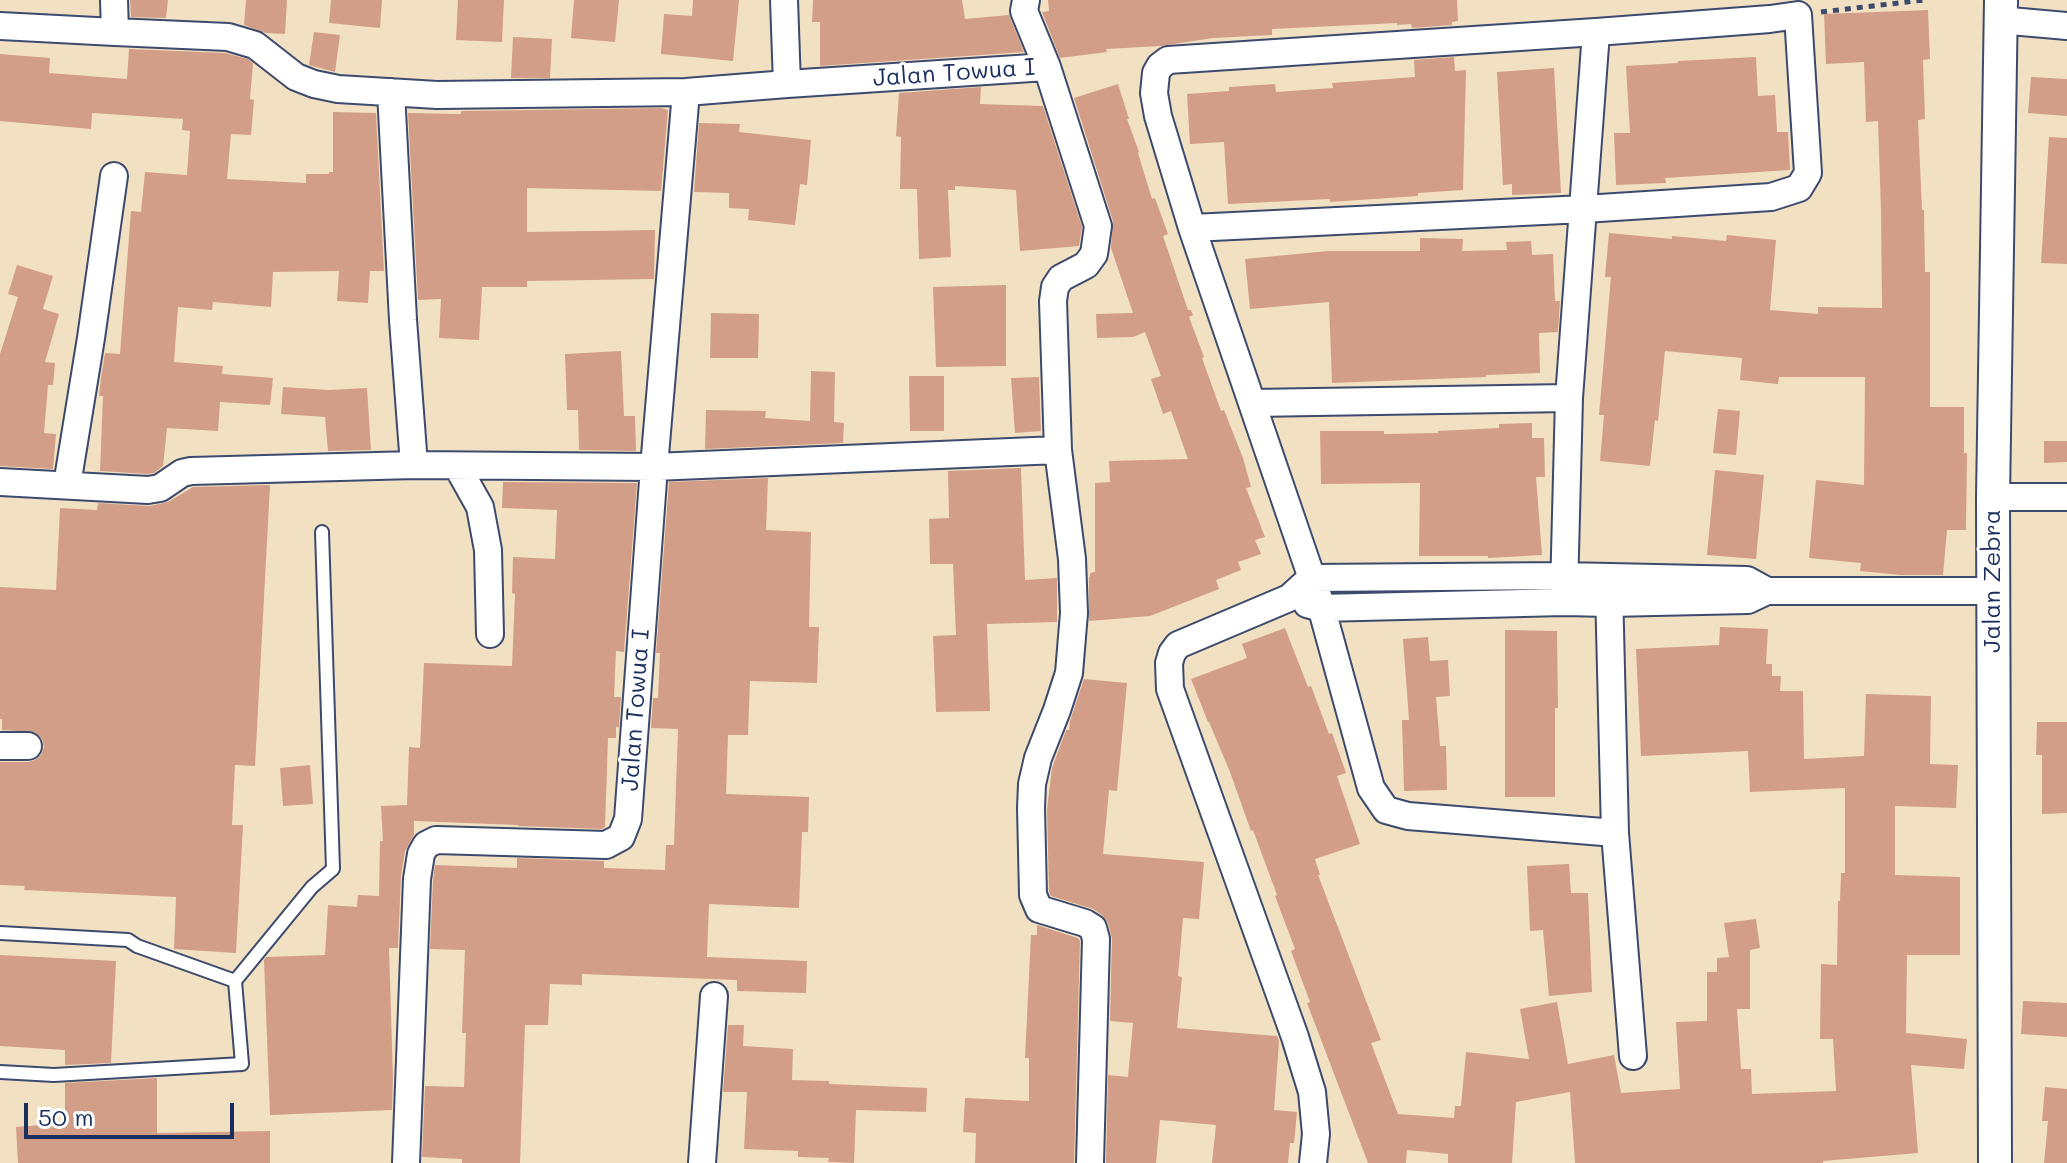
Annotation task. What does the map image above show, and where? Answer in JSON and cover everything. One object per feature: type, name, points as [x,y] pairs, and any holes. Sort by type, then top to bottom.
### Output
[{"type":"street","points":[[114,0],[115,32]]},
{"type":"street","points":[[784,0],[787,84]]},
{"type":"street","points":[[1026,0],[1024,11],[1047,67]]},
{"type":"street","points":[[2000,10],[2067,26]]},
{"type":"street","name":"Jalan Zebra","points":[[1995,1163],[1993,497],[2000,10]]},
{"type":"street","points":[[1192,228],[1771,197],[1799,188],[1808,173],[1798,15],[1596,32],[1168,60],[1156,73],[1154,93],[1158,116],[1192,228],[1321,608],[1371,788],[1386,810],[1408,816],[1615,833]]},
{"type":"street","name":"Jalan Towua I","points":[[0,26],[228,37],[255,45],[296,77],[314,84],[338,89],[437,95],[686,92],[1047,67],[1098,226],[1094,254],[1086,265],[1061,278],[1055,287],[1053,301],[1058,450],[1072,559],[1073,643],[1069,673],[1038,758],[1032,784],[1032,884],[1039,909],[1085,923],[1093,928],[1096,939],[1090,1163]]},
{"type":"street","points":[[1564,602],[1569,398],[1596,32]]},
{"type":"street","points":[[391,92],[414,465]]},
{"type":"street","points":[[654,467],[686,92]]},
{"type":"street","points":[[67,485],[114,176]]},
{"type":"street","points":[[1252,403],[1569,398]]},
{"type":"street","points":[[0,482],[127,491],[160,488],[182,473],[191,471],[414,465],[654,467],[1058,450]]},
{"type":"street","points":[[457,466],[480,507],[488,550],[490,634]]},
{"type":"street","name":"Jalan Towua I","points":[[406,1163],[417,879],[421,854],[426,845],[436,840],[606,845],[621,837],[625,828],[654,467]]},
{"type":"street","points":[[1993,497],[2067,497]]},
{"type":"street","points":[[1608,577],[1615,833],[1633,1056]]},
{"type":"street","points":[[1313,1163],[1316,1134],[1312,1092],[1170,689],[1169,663],[1178,645],[1289,598],[1311,578],[1608,577],[1748,600],[1767,591],[1994,591]]},
{"type":"street","points":[[1289,598],[1321,608],[1609,603],[1681,590]]},
{"type":"street","points":[[0,746],[28,746]]},
{"type":"street","points":[[702,1163],[714,996]]},
{"type":"lane","points":[[0,1072],[54,1075],[242,1064],[235,981],[312,887],[333,869],[322,532]]},
{"type":"lane","points":[[0,933],[128,940],[235,981]]},
{"type":"path","points":[[1798,15],[1924,0]]},
{"type":"building","points":[[130,0],[168,0],[166,18],[131,17]]},
{"type":"building","points":[[246,0],[287,0],[285,34],[266,33],[244,25]]},
{"type":"building","points":[[331,0],[382,0],[380,28],[329,23]]},
{"type":"building","points":[[458,0],[504,0],[502,42],[456,40]]},
{"type":"building","points":[[574,0],[619,0],[615,42],[571,38]]},
{"type":"building","points":[[693,0],[739,0],[733,61],[661,54],[664,14],[692,16]]},
{"type":"building","points":[[813,0],[962,0],[965,19],[1009,15],[1024,52],[820,66],[820,22],[812,22]]},
{"type":"building","points":[[1048,0],[1457,0],[1458,21],[1452,22],[1452,25],[1412,28],[1411,24],[1397,23],[1272,29],[1272,35],[1106,49],[1107,52],[1060,58],[1042,12],[1049,11]]},
{"type":"building","points":[[1928,10],[1930,59],[1923,60],[1925,119],[1918,120],[1925,272],[1930,272],[1930,407],[1964,407],[1966,530],[1947,530],[1943,575],[1901,575],[1860,571],[1861,563],[1809,558],[1816,480],[1864,485],[1865,377],[1779,377],[1778,384],[1740,380],[1742,358],[1665,351],[1650,466],[1600,461],[1604,415],[1599,415],[1611,277],[1605,277],[1609,233],[1672,239],[1672,236],[1726,241],[1727,235],[1776,240],[1770,310],[1818,314],[1818,307],[1882,308],[1878,121],[1866,122],[1864,62],[1826,64],[1824,14]]},
{"type":"building","points":[[314,32],[340,35],[335,72],[309,65]]},
{"type":"building","points":[[513,37],[552,39],[550,78],[511,78]]},
{"type":"building","points":[[129,49],[225,53],[253,63],[251,135],[231,134],[227,179],[306,183],[306,174],[329,174],[333,172],[333,112],[376,113],[384,271],[370,271],[368,303],[337,301],[339,271],[273,272],[271,307],[213,302],[212,310],[178,307],[174,362],[223,366],[222,374],[273,378],[270,405],[220,402],[218,431],[167,428],[163,466],[147,474],[100,471],[101,378],[105,353],[120,354],[131,211],[141,212],[145,172],[187,175],[190,131],[182,130],[183,119],[92,113],[91,129],[0,121],[0,54],[50,58],[49,73],[127,79]]},
{"type":"building","points":[[1454,57],[1455,71],[1466,70],[1463,190],[1330,202],[1330,199],[1228,204],[1224,142],[1190,144],[1187,94],[1275,84],[1276,92],[1333,88],[1332,83],[1415,77],[1414,60]]},
{"type":"building","points":[[1756,57],[1758,96],[1775,95],[1777,132],[1788,132],[1790,170],[1665,178],[1666,183],[1616,185],[1614,133],[1630,133],[1626,66]]},
{"type":"building","points":[[1554,68],[1561,193],[1512,195],[1512,184],[1503,185],[1497,72]]},
{"type":"building","points":[[2031,77],[2067,79],[2067,116],[2028,113]]},
{"type":"building","points":[[1118,84],[1152,199],[1155,198],[1168,234],[1163,236],[1188,310],[1193,315],[1189,317],[1202,358],[1221,411],[1224,410],[1243,458],[1251,487],[1246,488],[1265,537],[1255,540],[1261,554],[1238,562],[1241,570],[1216,580],[1219,589],[1150,616],[1089,621],[1089,577],[1090,573],[1095,572],[1095,483],[1110,482],[1109,461],[1188,459],[1171,411],[1163,414],[1151,379],[1161,376],[1145,332],[1133,337],[1097,338],[1096,314],[1133,313],[1111,248],[1113,221],[1074,98]]},
{"type":"building","points":[[981,87],[980,104],[1043,106],[1082,227],[1079,246],[1020,251],[1016,190],[955,186],[955,190],[948,190],[951,257],[919,259],[917,189],[900,189],[901,137],[896,136],[899,93]]},
{"type":"building","points":[[668,110],[661,191],[527,188],[527,232],[655,230],[654,279],[527,281],[527,287],[482,287],[479,340],[439,338],[441,299],[418,300],[408,113]]},
{"type":"building","points":[[699,123],[740,124],[739,132],[811,140],[807,185],[800,184],[795,225],[748,220],[749,209],[729,208],[729,193],[694,192]]},
{"type":"building","points":[[2049,137],[2067,138],[2067,264],[2041,263]]},
{"type":"building","points":[[1420,238],[1463,239],[1462,251],[1507,250],[1506,242],[1531,241],[1532,255],[1553,254],[1555,301],[1560,301],[1558,332],[1539,333],[1540,373],[1332,383],[1329,302],[1250,309],[1245,259],[1328,251],[1420,251]]},
{"type":"building","points":[[17,265],[53,276],[43,309],[59,314],[45,362],[55,363],[53,385],[48,385],[44,433],[56,434],[53,469],[0,466],[0,354],[18,297],[8,294]]},
{"type":"building","points":[[1006,285],[1006,366],[936,367],[933,287]]},
{"type":"building","points":[[711,313],[759,314],[758,358],[710,358]]},
{"type":"building","points":[[621,351],[624,416],[635,416],[636,451],[579,450],[578,410],[567,410],[565,354]]},
{"type":"building","points":[[811,371],[835,372],[834,422],[844,423],[843,443],[705,449],[706,410],[766,411],[765,418],[810,421]]},
{"type":"building","points":[[909,376],[944,376],[944,431],[910,431]]},
{"type":"building","points":[[1039,377],[1041,431],[1015,433],[1011,378]]},
{"type":"building","points":[[283,387],[329,390],[367,388],[371,450],[328,451],[325,417],[281,414]]},
{"type":"building","points":[[1718,409],[1740,411],[1736,455],[1713,453]]},
{"type":"building","points":[[1532,423],[1532,438],[1544,438],[1545,477],[1536,477],[1542,555],[1488,558],[1419,556],[1420,483],[1321,484],[1320,431],[1438,433],[1499,428],[1499,424]]},
{"type":"building","points":[[2044,441],[2067,441],[2067,462],[2044,463]]},
{"type":"building","points":[[1021,468],[1025,580],[1057,578],[1057,622],[987,624],[990,711],[936,712],[933,636],[956,635],[953,564],[930,564],[929,519],[949,518],[948,471]]},
{"type":"building","points":[[1715,470],[1764,475],[1756,559],[1707,555]]},
{"type":"building","points":[[768,478],[766,530],[811,532],[809,627],[819,627],[817,683],[750,681],[748,735],[728,735],[726,794],[809,797],[808,832],[802,832],[799,908],[709,904],[707,957],[807,961],[806,993],[737,991],[737,980],[582,974],[582,985],[550,984],[548,1025],[525,1025],[520,1163],[462,1163],[462,1159],[422,1157],[425,1086],[464,1087],[465,950],[430,949],[435,865],[517,868],[517,858],[604,861],[604,868],[665,870],[666,845],[674,845],[678,729],[651,728],[653,698],[658,698],[660,653],[656,653],[669,482]]},
{"type":"building","points":[[503,482],[637,483],[624,652],[616,651],[614,697],[621,697],[616,738],[608,738],[605,827],[414,821],[414,835],[405,851],[401,876],[398,948],[389,948],[392,1110],[270,1115],[264,960],[266,957],[325,955],[328,905],[357,907],[358,895],[379,896],[380,841],[383,841],[381,806],[407,805],[409,747],[420,748],[424,663],[512,666],[513,557],[555,559],[557,510],[502,508]]},
{"type":"building","points":[[270,485],[255,766],[235,765],[232,825],[243,825],[236,953],[174,949],[176,897],[24,890],[25,886],[0,885],[0,762],[35,760],[44,747],[42,739],[35,732],[2,730],[0,587],[56,590],[60,508],[97,510],[98,503],[150,506],[168,502],[193,487]]},
{"type":"building","points":[[1720,627],[1768,629],[1766,664],[1772,664],[1772,676],[1781,676],[1780,691],[1803,691],[1804,759],[1864,756],[1866,694],[1931,696],[1930,764],[1958,765],[1956,808],[1895,806],[1895,875],[1960,877],[1960,955],[1907,955],[1906,1033],[1967,1039],[1964,1069],[1911,1065],[1918,1153],[1823,1163],[1575,1163],[1570,1092],[1516,1102],[1512,1163],[1448,1163],[1448,1154],[1407,1150],[1406,1163],[1368,1163],[1307,1003],[1310,1002],[1291,951],[1295,949],[1277,895],[1191,679],[1247,658],[1242,644],[1285,628],[1329,734],[1332,733],[1346,773],[1337,776],[1360,844],[1315,859],[1318,875],[1381,1040],[1371,1043],[1398,1114],[1454,1118],[1455,1106],[1461,1106],[1466,1052],[1529,1059],[1520,1009],[1557,1002],[1568,1064],[1614,1055],[1621,1093],[1680,1089],[1676,1022],[1707,1021],[1707,972],[1717,972],[1717,958],[1729,957],[1724,923],[1756,919],[1760,948],[1750,950],[1750,1009],[1737,1009],[1741,1069],[1751,1069],[1752,1094],[1836,1091],[1833,1039],[1820,1039],[1821,964],[1837,965],[1838,901],[1841,873],[1845,873],[1845,788],[1750,792],[1748,751],[1641,756],[1636,649],[1719,645]]},
{"type":"building","points":[[1505,630],[1557,631],[1555,797],[1505,797]]},
{"type":"building","points":[[1428,637],[1430,661],[1448,660],[1450,696],[1436,697],[1440,746],[1446,746],[1447,790],[1404,791],[1402,720],[1409,720],[1403,639]]},
{"type":"building","points":[[1084,679],[1127,683],[1117,791],[1109,790],[1103,854],[1204,862],[1199,919],[1183,918],[1177,1028],[1277,1036],[1274,1110],[1297,1112],[1294,1143],[1290,1143],[1288,1163],[1212,1163],[1216,1125],[1160,1120],[1156,1163],[1106,1163],[1108,1075],[1128,1077],[1133,1023],[1110,1021],[1112,939],[1108,923],[1093,909],[1051,896],[1049,892],[1047,809],[1052,768],[1066,730],[1069,730]]},
{"type":"building","points":[[2037,722],[2067,722],[2067,813],[2042,814],[2042,755],[2036,755]]},
{"type":"building","points":[[310,765],[313,804],[283,806],[280,768]]},
{"type":"building","points":[[1569,864],[1571,893],[1588,893],[1592,992],[1549,996],[1543,930],[1530,931],[1527,866]]},
{"type":"building","points":[[1037,925],[1080,941],[1074,1163],[975,1163],[976,1133],[963,1132],[965,1098],[1029,1101],[1029,1058],[1025,1058],[1031,935],[1037,935]]},
{"type":"building","points":[[0,955],[116,961],[111,1063],[65,1065],[65,1050],[0,1046]]},
{"type":"building","points":[[2023,1001],[2067,1003],[2067,1037],[2021,1034]]},
{"type":"building","points":[[728,1025],[744,1025],[743,1046],[793,1049],[792,1080],[927,1088],[926,1112],[856,1110],[854,1163],[798,1157],[798,1151],[744,1149],[747,1092],[723,1092]]},
{"type":"building","points":[[157,1078],[157,1133],[270,1131],[270,1163],[18,1163],[16,1127],[65,1123],[65,1083]]},
{"type":"building","points":[[2045,1087],[2067,1089],[2067,1163],[2044,1163],[2048,1121],[2042,1121]]}]
